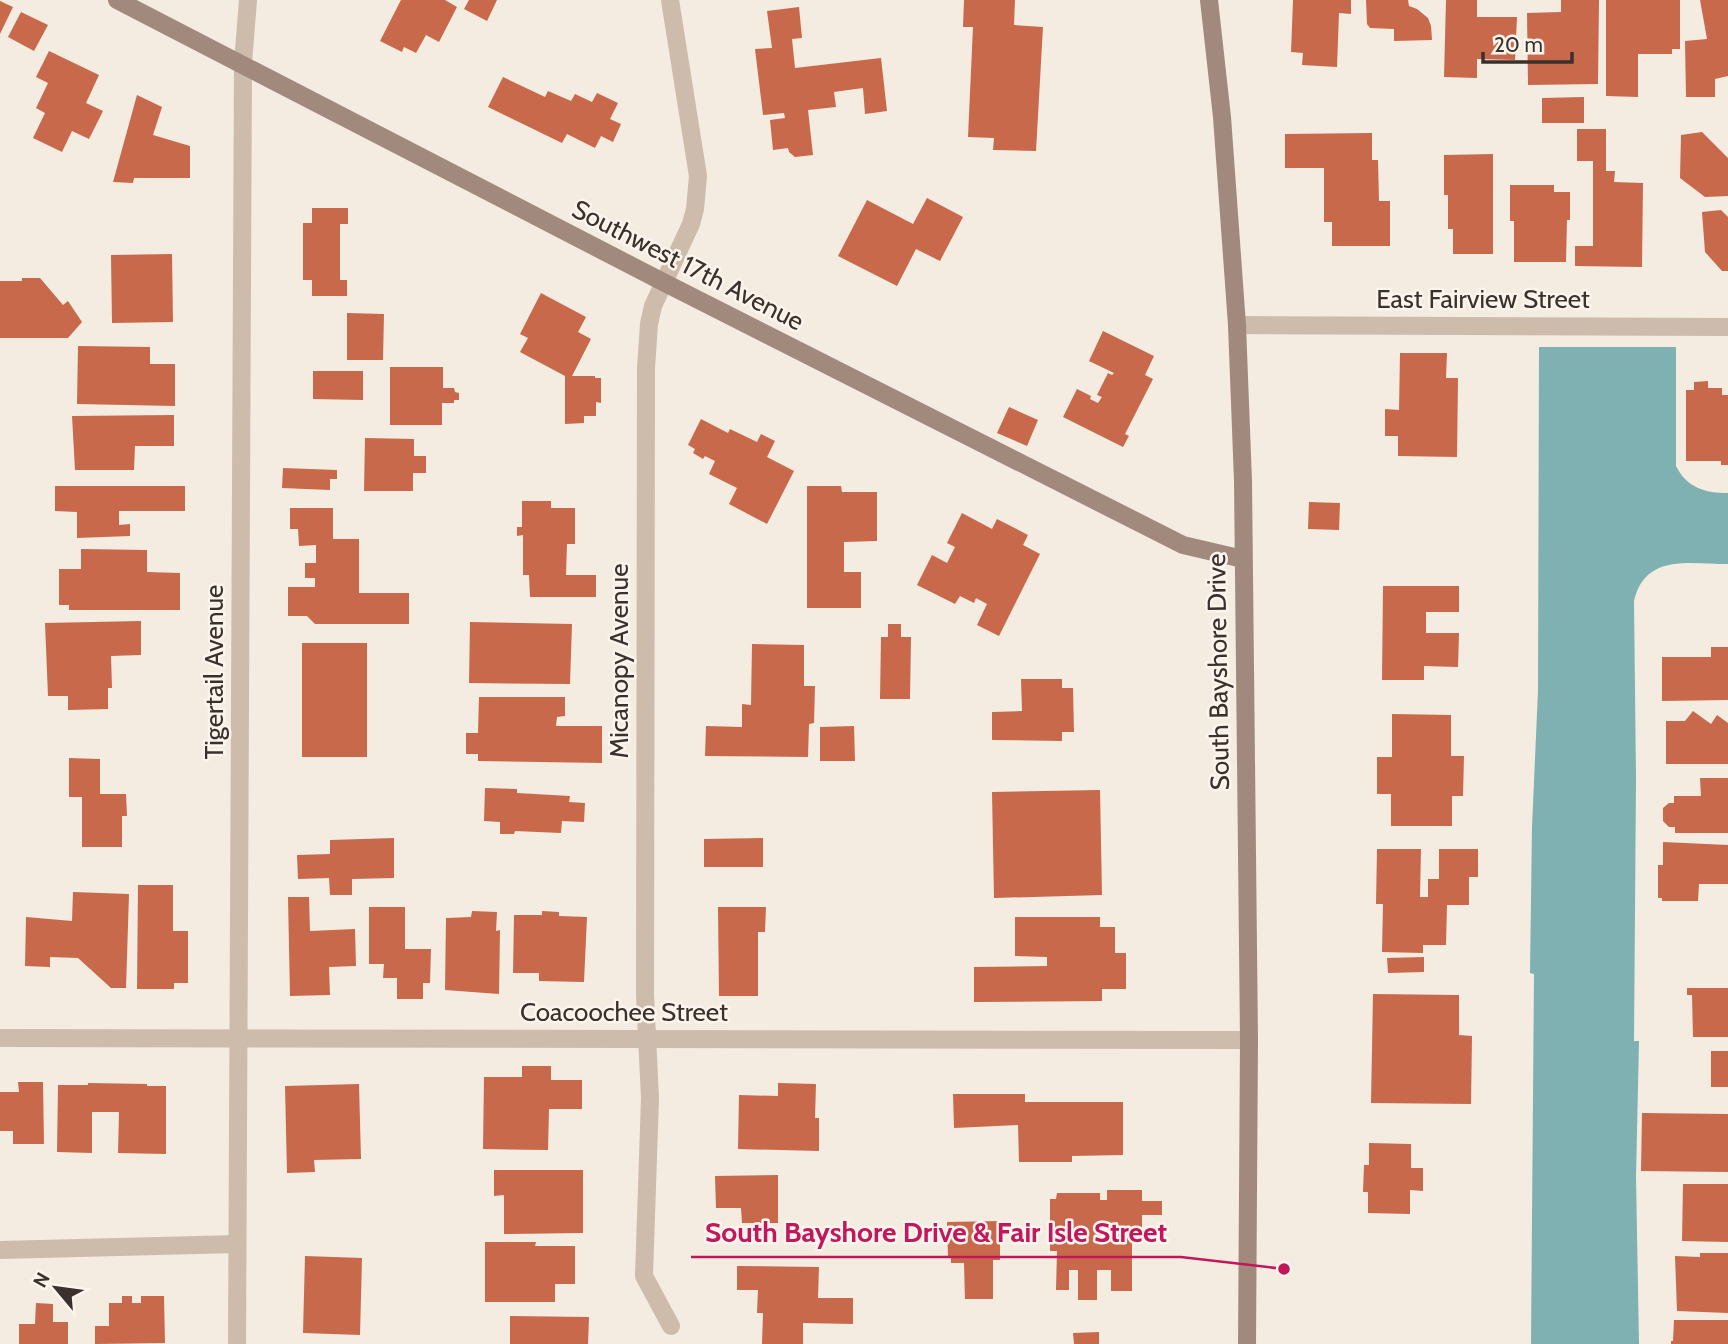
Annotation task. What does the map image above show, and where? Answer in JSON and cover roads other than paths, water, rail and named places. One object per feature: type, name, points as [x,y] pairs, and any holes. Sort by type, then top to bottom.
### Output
[{"type":"main road","name":"Southwest 17th Avenue","points":[[117,0],[665,283],[1183,545],[1243,559]]},
{"type":"main road","name":"South Bayshore Drive","points":[[1209,0],[1222,117],[1237,325],[1243,481],[1249,1040],[1247,1344]]},
{"type":"street","name":"Tigertail Avenue","points":[[237,1344],[243,63],[248,0]]},
{"type":"street","name":"Micanopy Avenue","points":[[670,0],[698,176],[691,224],[651,315],[646,388],[645,995],[650,1097],[644,1276],[671,1326]]},
{"type":"street","name":"East Fairview Street","points":[[1237,325],[1728,327]]},
{"type":"street","name":"Coacoochee Street","points":[[0,1038],[1249,1040]]},
{"type":"street","points":[[0,1250],[237,1244]]},
{"type":"water","points":[[1539,347],[1676,347],[1676,466],[1686,480],[1698,488],[1728,493],[1728,564],[1684,563],[1659,568],[1648,575],[1634,601],[1634,1041],[1639,1041],[1636,1177],[1639,1344],[1531,1344],[1534,974],[1530,973],[1532,827],[1538,691]]},
{"type":"place","name":"South Bayshore Drive & Fair Isle Street","points":[[1284,1269]]}]
